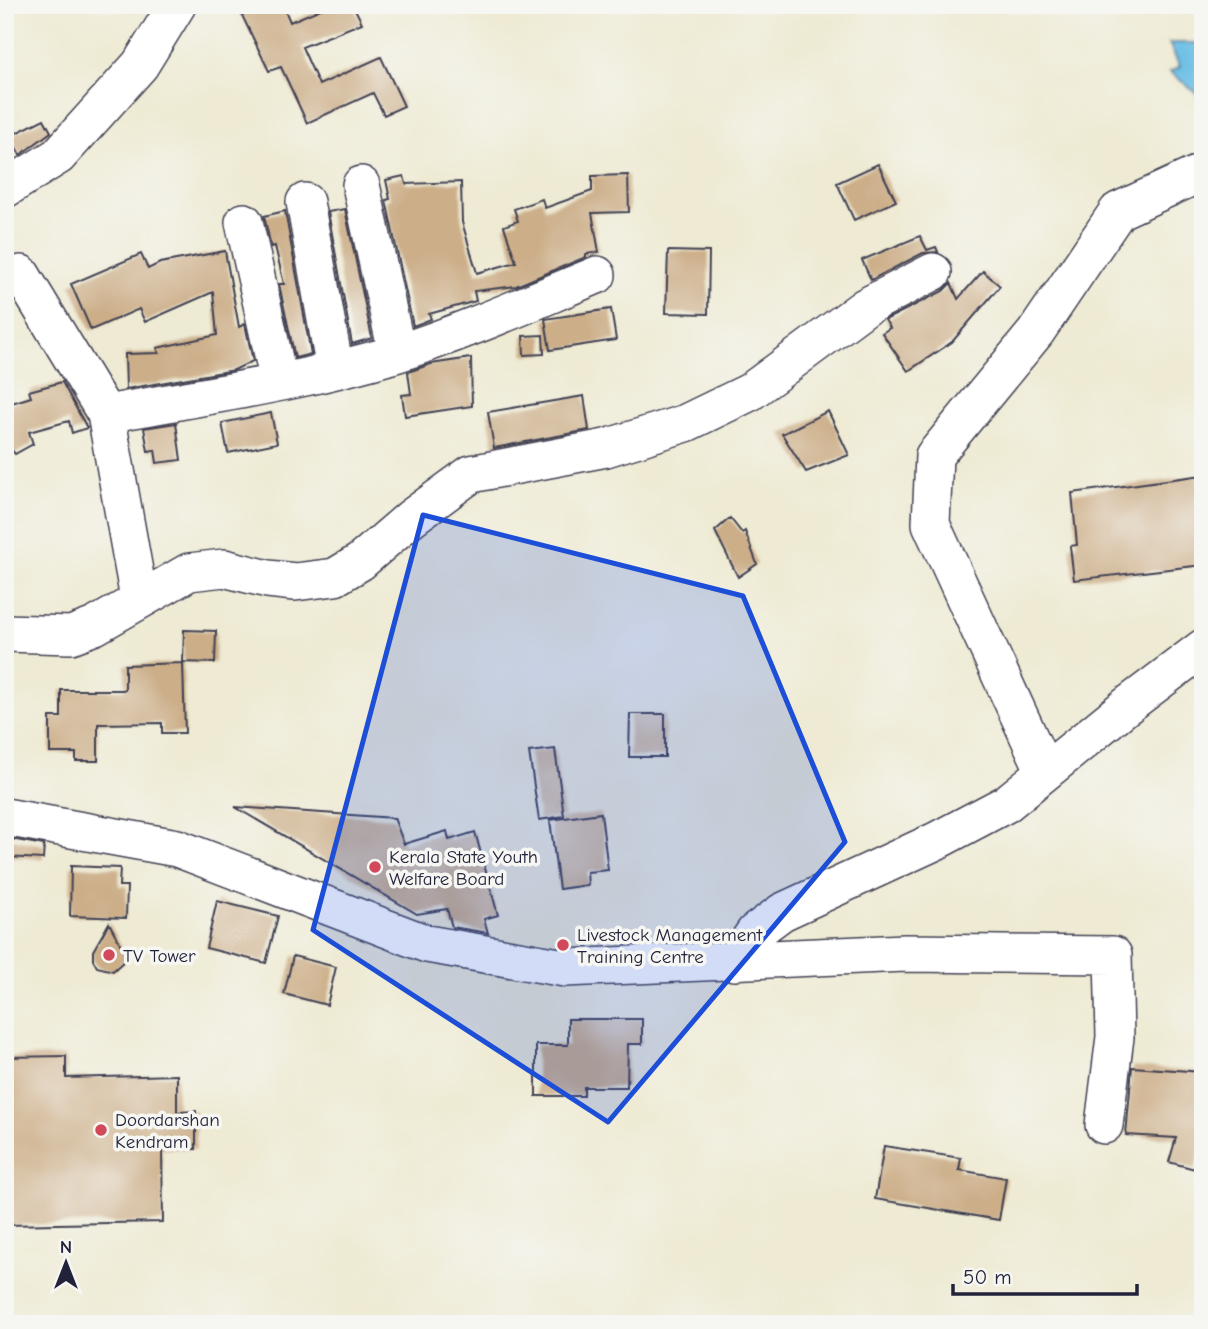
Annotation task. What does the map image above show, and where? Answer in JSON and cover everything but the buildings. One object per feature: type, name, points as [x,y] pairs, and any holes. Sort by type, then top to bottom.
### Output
[{"type":"street","points":[[5,188],[58,156],[140,65],[177,5]]},
{"type":"street","points":[[1045,772],[931,524],[934,456],[1036,332],[1118,211],[1203,172]]},
{"type":"street","points":[[361,185],[397,353]]},
{"type":"street","points":[[305,202],[335,370]]},
{"type":"street","points":[[244,222],[279,382]]},
{"type":"street","points":[[5,633],[71,635],[95,626],[190,572],[224,568],[268,579],[295,582],[335,577],[360,562],[411,518],[471,474],[606,449],[686,423],[750,392],[865,307],[933,272]]},
{"type":"street","points":[[21,274],[106,414],[139,599]]},
{"type":"street","points":[[106,414],[279,382],[397,353],[461,331],[597,275]]},
{"type":"street","points":[[734,962],[755,932],[782,912],[936,841],[1006,804],[1203,648]]},
{"type":"street","points":[[5,817],[177,848],[427,944],[565,968],[905,953],[1113,956],[1115,1037],[1104,1125]]},
{"type":"highlighted area","points":[[423,515],[743,596],[845,842],[608,1122],[313,930]]},
{"type":"water","points":[[1169,43],[1203,43],[1203,98],[1170,72],[1180,67]]},
{"type":"place","name":"Kerala State Youth Welfare Board","points":[[375,867]]},
{"type":"place","name":"Livestock Management Training Centre","points":[[563,945]]},
{"type":"place","name":"TV Tower","points":[[109,955]]},
{"type":"place","name":"Doordarshan Kendram","points":[[101,1130]]}]
